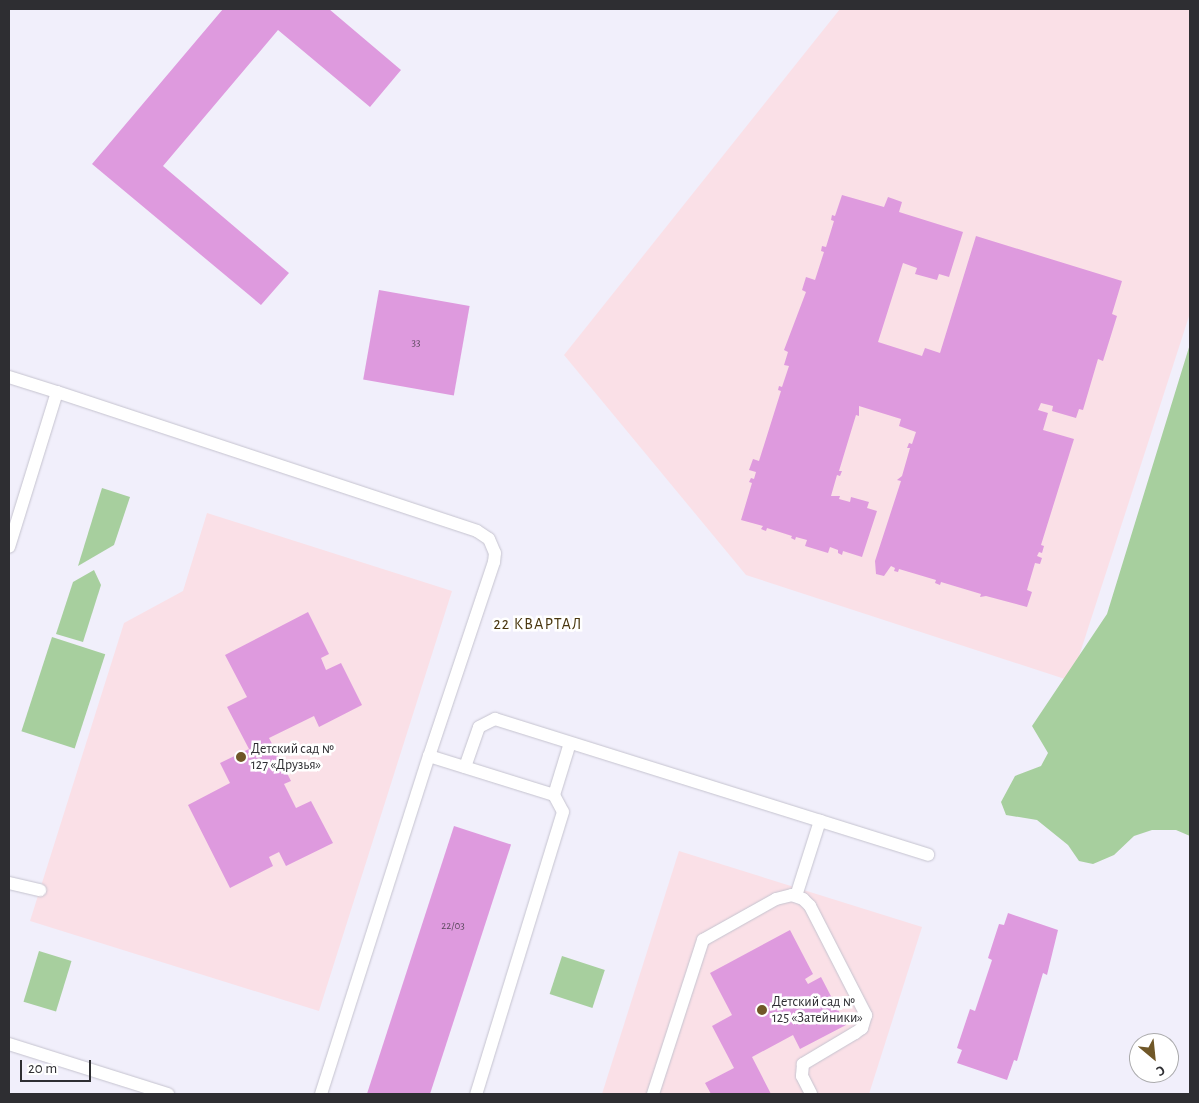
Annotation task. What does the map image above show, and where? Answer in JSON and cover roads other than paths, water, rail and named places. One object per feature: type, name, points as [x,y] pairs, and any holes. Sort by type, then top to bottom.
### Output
[{"type":"lane","points":[[9,377],[477,531],[489,539],[494,553],[494,562],[429,756],[321,1094]]},
{"type":"lane","points":[[9,547],[58,392]]},
{"type":"lane","points":[[465,767],[476,733],[489,720],[495,719],[928,855]]},
{"type":"lane","points":[[554,795],[570,743]]},
{"type":"lane","points":[[429,756],[554,795],[562,806],[563,819],[476,1094]]},
{"type":"lane","points":[[796,896],[820,821]]},
{"type":"lane","points":[[9,883],[40,890]]},
{"type":"lane","points":[[653,1094],[704,940],[776,899],[796,896],[810,906],[866,1014],[862,1028],[856,1034],[803,1064],[802,1076],[811,1094]]},
{"type":"lane","points":[[9,1044],[168,1094]]},
{"type":"place","name":"Детский сад № 127 «Друзья»","points":[[241,757]]},
{"type":"place","name":"Детский сад № 125 «Затейники»","points":[[762,1010]]},
{"type":"district","name":"22 КВАРТАЛ","points":[[538,624]]}]
